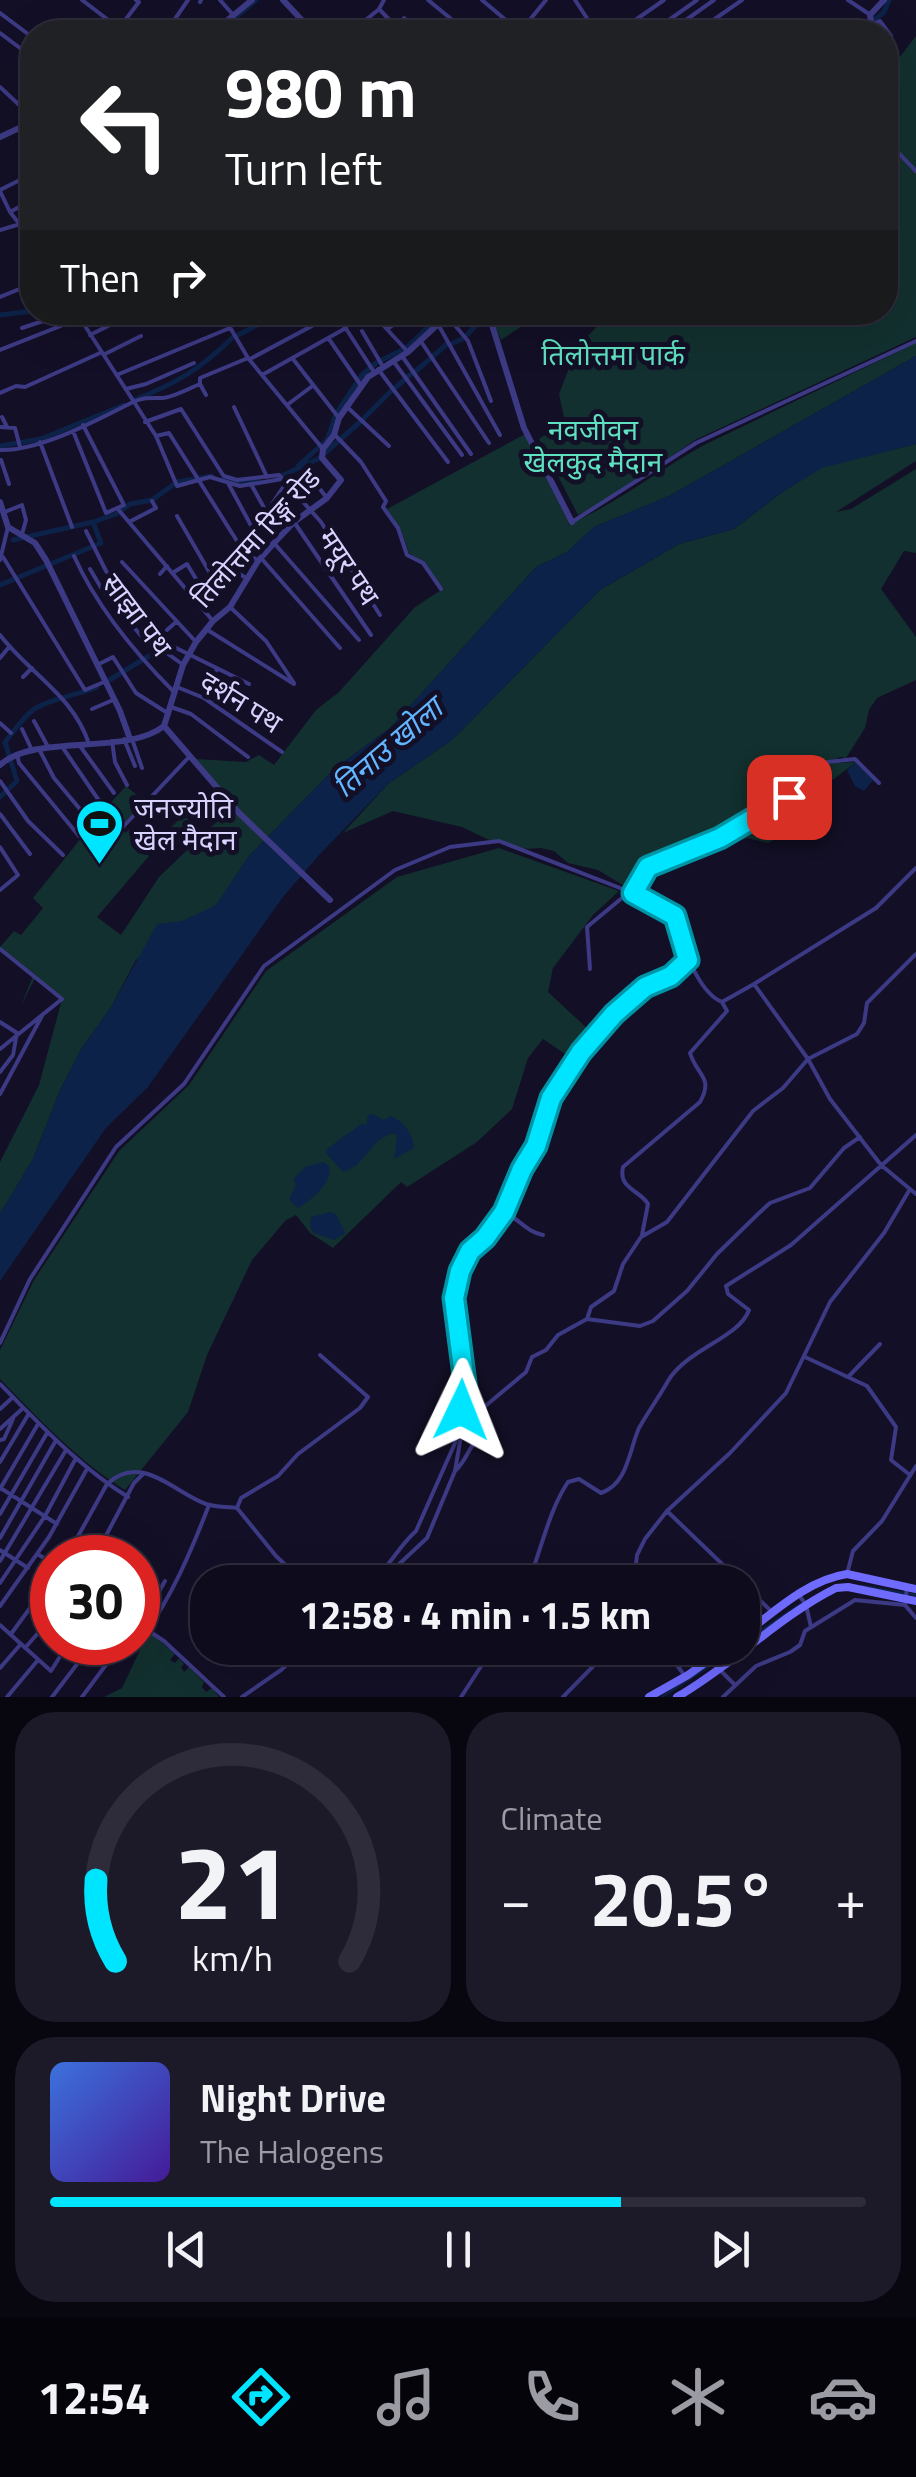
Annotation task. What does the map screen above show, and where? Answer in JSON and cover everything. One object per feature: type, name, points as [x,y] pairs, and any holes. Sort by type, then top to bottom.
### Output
[{"type":"main road","points":[[677,1697],[836,1576],[847,1574],[908,1594],[916,1601]]},
{"type":"main road","points":[[760,1622],[772,1613],[836,1588],[908,1594]]},
{"type":"main road","points":[[650,1697],[702,1665]]},
{"type":"street","points":[[82,0],[109,20]]},
{"type":"street","points":[[220,0],[234,16]]},
{"type":"street","points":[[227,20],[252,0]]},
{"type":"street","points":[[283,0],[302,20]]},
{"type":"street","points":[[365,20],[384,0]]},
{"type":"street","points":[[428,0],[452,20]]},
{"type":"street","points":[[482,0],[506,20]]},
{"type":"street","points":[[530,20],[546,0]]},
{"type":"street","points":[[635,20],[664,0]]},
{"type":"street","points":[[668,20],[696,0]]},
{"type":"street","points":[[686,20],[714,0]]},
{"type":"street","points":[[713,20],[742,0]]},
{"type":"street","points":[[848,0],[870,15],[871,20]]},
{"type":"street","points":[[870,15],[884,0]]},
{"type":"street","points":[[378,9],[389,20]]},
{"type":"street","points":[[0,33],[20,49]]},
{"type":"street","points":[[0,87],[20,108]]},
{"type":"street","points":[[898,152],[916,171]]},
{"type":"street","points":[[0,191],[20,224],[0,230]]},
{"type":"street","points":[[10,212],[20,207]]},
{"type":"street","points":[[22,328],[31,325]]},
{"type":"street","points":[[0,350],[70,325]]},
{"type":"street","points":[[84,325],[156,436],[176,483],[199,478],[228,484],[282,479]]},
{"type":"street","points":[[90,335],[110,325]]},
{"type":"street","points":[[228,325],[262,376],[321,450]]},
{"type":"street","points":[[206,395],[200,378],[313,325]]},
{"type":"street","points":[[386,325],[471,454]]},
{"type":"street","points":[[389,328],[393,325]]},
{"type":"street","name":"तिलोत्तमा रिङ्ग रोड","points":[[164,726],[184,665],[196,642],[230,607],[274,543],[294,522],[327,498],[341,480],[321,450],[334,435],[336,416],[378,367],[405,354],[434,325]]},
{"type":"street","points":[[441,325],[500,435]]},
{"type":"street","points":[[457,325],[468,341],[491,401]]},
{"type":"street","points":[[492,325],[524,428],[572,522],[696,444],[916,341]]},
{"type":"street","points":[[262,376],[344,326],[368,365],[378,367]]},
{"type":"street","points":[[117,374],[230,328]]},
{"type":"street","points":[[362,331],[378,367],[448,462]]},
{"type":"street","points":[[0,393],[16,386],[25,387],[141,336]]},
{"type":"street","points":[[329,338],[360,386]]},
{"type":"street","points":[[420,342],[489,442]]},
{"type":"street","points":[[293,359],[336,416]]},
{"type":"street","points":[[392,360],[462,455]]},
{"type":"street","points":[[126,390],[194,362]]},
{"type":"street","points":[[0,450],[40,442],[132,403],[155,395],[163,398],[200,384]]},
{"type":"street","points":[[287,405],[313,385]]},
{"type":"street","points":[[346,406],[389,446]]},
{"type":"street","points":[[234,407],[268,477]]},
{"type":"street","points":[[145,422],[181,409],[254,531]]},
{"type":"street","points":[[2,417],[3,427],[15,428],[20,445]]},
{"type":"street","points":[[73,430],[106,513],[119,511],[124,505],[83,425]]},
{"type":"street","points":[[156,436],[168,433],[242,549],[259,560],[340,648]]},
{"type":"street","points":[[334,435],[342,440],[386,502],[383,508],[398,528],[407,554],[423,563],[442,589]]},
{"type":"street","points":[[40,442],[72,528]]},
{"type":"street","points":[[1,460],[2,473],[9,484]]},
{"type":"street","points":[[224,476],[237,480],[282,479],[320,522],[380,615]]},
{"type":"street","points":[[242,549],[267,513],[282,479]]},
{"type":"street","points":[[312,479],[327,498]]},
{"type":"street","points":[[252,484],[267,513]]},
{"type":"street","points":[[129,522],[156,508],[152,501]]},
{"type":"street","points":[[0,502],[8,527],[1,558],[85,690],[105,683]]},
{"type":"street","points":[[4,512],[22,506],[26,520],[22,534]]},
{"type":"street","points":[[119,511],[213,621]]},
{"type":"street","points":[[177,516],[214,580],[229,568],[248,580]]},
{"type":"street","name":"मयूर पथ","points":[[294,522],[372,635]]},
{"type":"street","points":[[8,527],[34,543],[46,560],[114,700],[142,768]]},
{"type":"street","points":[[86,532],[106,571],[156,632],[188,656],[249,684]]},
{"type":"street","points":[[274,543],[358,640]]},
{"type":"street","name":"साझा पथ","points":[[74,556],[89,588],[143,661],[176,690]]},
{"type":"street","points":[[122,562],[196,642]]},
{"type":"street","points":[[173,573],[187,564],[207,597],[201,607]]},
{"type":"street","points":[[160,574],[166,566]]},
{"type":"street","points":[[90,569],[148,645],[157,646],[184,665]]},
{"type":"street","points":[[206,629],[294,684],[266,641],[230,607]]},
{"type":"street","points":[[167,630],[176,622]]},
{"type":"street","points":[[0,635],[65,699],[83,725],[89,744]]},
{"type":"street","points":[[0,658],[10,647]]},
{"type":"street","points":[[96,665],[114,657],[136,692],[170,711],[190,714],[248,757]]},
{"type":"street","points":[[23,677],[32,668]]},
{"type":"street","points":[[204,698],[217,669]]},
{"type":"street","points":[[212,680],[244,693]]},
{"type":"street","name":"दर्शन पथ","points":[[176,690],[204,698],[282,752]]},
{"type":"street","points":[[92,710],[114,700]]},
{"type":"street","points":[[34,721],[50,750]]},
{"type":"street","points":[[0,723],[11,733]]},
{"type":"street","points":[[0,766],[12,756],[129,739],[157,732],[164,726],[239,813],[340,911]]},
{"type":"street","points":[[22,729],[54,778],[89,820]]},
{"type":"street","points":[[129,739],[135,766]]},
{"type":"street","points":[[112,740],[115,762],[127,785]]},
{"type":"street","points":[[80,746],[114,793]]},
{"type":"street","points":[[63,748],[102,805]]},
{"type":"street","points":[[12,756],[79,836]]},
{"type":"street","points":[[121,829],[188,758]]},
{"type":"street","points":[[590,969],[587,926],[633,893],[648,867],[720,838],[797,794],[828,762],[855,759],[879,782]]},
{"type":"street","points":[[0,781],[28,821],[64,855]]},
{"type":"street","points":[[0,814],[30,854]]},
{"type":"street","points":[[0,1343],[30,1279],[116,1147],[184,1084],[264,966],[395,870],[450,846],[499,841],[633,893],[675,916],[688,960],[727,1012],[690,1053],[694,1066],[706,1080],[707,1089],[700,1102],[623,1167],[622,1179],[648,1204],[642,1237],[624,1264],[614,1292],[591,1307],[587,1319]]},
{"type":"street","points":[[0,848],[18,874],[0,889]]},
{"type":"street","points":[[722,1002],[876,908],[916,868]]},
{"type":"street","points":[[0,949],[62,999],[0,1048]]},
{"type":"street","points":[[642,1237],[668,1222],[753,1111],[784,1088],[808,1060],[858,1034],[867,1003],[916,954]]},
{"type":"street","points":[[386,1565],[416,1530],[455,1443],[466,1391],[454,1298],[460,1271],[470,1251],[504,1212],[536,1146],[551,1098],[581,1052],[614,1014],[645,987],[671,976],[688,960]]},
{"type":"street","points":[[635,1565],[636,1555],[667,1511],[774,1408],[805,1356],[830,1302],[914,1190],[881,1165],[830,1099],[808,1060],[754,984]]},
{"type":"street","points":[[0,1094],[46,1008]]},
{"type":"street","points":[[0,1022],[17,1032]]},
{"type":"street","points":[[0,1072],[12,1056],[17,1032]]},
{"type":"street","points":[[535,1565],[553,1506],[568,1482],[579,1480],[601,1493],[611,1489],[627,1463],[639,1428],[669,1380],[690,1356],[730,1332],[746,1317],[748,1310],[728,1294],[726,1286],[791,1244],[916,1134]]},
{"type":"street","points":[[398,1565],[427,1538],[454,1471],[461,1436],[472,1418],[526,1372],[532,1357],[587,1319],[640,1326],[654,1321],[770,1203],[810,1188],[830,1162],[861,1136]]},
{"type":"street","points":[[504,1212],[526,1229],[543,1234]]},
{"type":"street","points":[[848,1376],[880,1344]]},
{"type":"street","points":[[238,1508],[241,1498],[278,1476],[298,1454],[360,1408],[368,1397],[320,1355]]},
{"type":"street","points":[[805,1356],[868,1386],[896,1427],[890,1457],[910,1475]]},
{"type":"street","points":[[1,1386],[56,1442],[128,1497]]},
{"type":"street","points":[[0,1409],[12,1397]]},
{"type":"street","points":[[0,1429],[24,1408]]},
{"type":"street","points":[[0,1462],[30,1414]]},
{"type":"street","points":[[0,1440],[12,1419]]},
{"type":"street","points":[[38,1424],[0,1488],[58,1524]]},
{"type":"street","points":[[0,1514],[47,1433]]},
{"type":"street","points":[[454,1471],[466,1461],[470,1446],[479,1436],[498,1446]]},
{"type":"street","points":[[0,1538],[56,1442]]},
{"type":"street","points":[[0,1561],[66,1450]]},
{"type":"street","points":[[0,1583],[18,1562],[76,1458]]},
{"type":"street","points":[[847,1574],[854,1551],[882,1521],[916,1466]]},
{"type":"street","points":[[50,1535],[87,1469]]},
{"type":"street","points":[[79,1535],[116,1475],[148,1471],[209,1506],[238,1508],[285,1565]]},
{"type":"street","points":[[107,1535],[140,1474],[148,1471]]},
{"type":"street","points":[[160,1606],[209,1506]]},
{"type":"street","points":[[667,1511],[772,1613]]},
{"type":"street","points":[[3,1552],[28,1568]]},
{"type":"street","points":[[0,1604],[30,1565]]},
{"type":"street","points":[[160,1591],[166,1581]]},
{"type":"street","points":[[722,1697],[756,1666],[782,1657],[800,1645],[811,1627],[854,1600],[908,1594],[916,1618]]},
{"type":"street","points":[[803,1602],[811,1627]]},
{"type":"street","points":[[10,1634],[30,1607]]},
{"type":"street","points":[[1,1626],[30,1653]]},
{"type":"street","points":[[160,1638],[224,1697]]},
{"type":"street","points":[[0,1668],[30,1639]]},
{"type":"street","points":[[7,1697],[34,1665]]},
{"type":"street","points":[[52,1697],[76,1665]]},
{"type":"street","points":[[82,1697],[106,1665]]},
{"type":"street","points":[[242,1697],[287,1665]]},
{"type":"street","points":[[461,1697],[482,1665]]},
{"type":"street","points":[[563,1697],[594,1665]]},
{"type":"street","points":[[677,1665],[686,1676]]},
{"type":"street","points":[[714,1665],[736,1685]]},
{"type":"green space","points":[[916,36],[916,337],[695,440],[606,501],[578,515],[539,439],[565,422],[559,394],[578,346],[598,325],[898,325],[898,59]]},
{"type":"green space","points":[[495,325],[524,325],[501,340]]},
{"type":"green space","points":[[916,343],[916,356],[669,496],[594,527],[567,552],[536,567],[390,728],[334,769],[249,856],[216,906],[183,921],[136,960],[110,1009],[83,1046],[61,1088],[33,1159],[0,1214],[0,1162],[39,1085],[62,999],[35,978],[20,1008],[33,976],[0,947],[14,931],[21,935],[43,908],[33,898],[102,812],[125,833],[130,829],[146,843],[143,846],[130,838],[149,856],[97,917],[121,935],[159,877],[234,805],[195,759],[246,762],[259,755],[274,765],[316,710],[339,692],[415,607],[441,590],[423,563],[409,553],[400,528],[387,509],[527,433],[572,522],[565,526],[601,508],[704,445]]},
{"type":"green space","points":[[916,444],[916,461],[836,512],[851,509],[916,469],[916,553],[904,551],[881,589],[916,637],[916,680],[877,698],[865,728],[846,758],[824,764],[856,762],[834,779],[812,787],[797,812],[792,831],[768,843],[747,838],[656,873],[639,886],[643,895],[636,890],[651,869],[720,840],[795,797],[821,768],[796,793],[687,851],[647,864],[631,890],[598,870],[568,863],[554,851],[527,849],[487,839],[462,827],[393,811],[343,833],[388,784],[452,740],[600,590],[679,544],[734,529],[822,467]]},
{"type":"green space","points":[[126,786],[144,801],[121,826],[104,810]]},
{"type":"green space","points":[[184,815],[198,830],[181,845],[168,830]]},
{"type":"green space","points":[[499,848],[619,891],[593,915],[553,968],[548,992],[590,1031],[571,1058],[543,1039],[528,1058],[512,1109],[477,1142],[407,1187],[401,1182],[333,1248],[310,1233],[296,1215],[286,1220],[252,1260],[207,1355],[188,1412],[125,1490],[75,1452],[0,1379],[0,1350],[34,1280],[119,1151],[189,1085],[266,971],[397,877]]},
{"type":"green space","points":[[160,1641],[175,1654],[170,1660],[175,1663],[179,1658],[184,1672],[189,1667],[204,1682],[206,1692],[212,1688],[219,1697],[104,1697],[122,1688],[133,1665],[160,1665]]},
{"type":"water","name":"तिनाउ खोला","points":[[916,356],[916,444],[822,468],[734,529],[679,544],[600,590],[452,740],[388,784],[283,897],[148,1087],[106,1128],[0,1281],[0,1214],[33,1159],[61,1088],[83,1046],[110,1009],[157,924],[183,921],[216,905],[249,856],[334,769],[390,728],[536,567],[567,552],[594,527],[669,496]]},
{"type":"water","points":[[856,762],[874,779],[864,791],[855,786],[847,770]]},
{"type":"water","points":[[368,1115],[383,1120],[391,1116],[400,1122],[410,1133],[414,1148],[394,1159],[397,1135],[392,1133],[379,1140],[356,1166],[343,1172],[326,1153],[327,1149],[361,1124],[366,1125]]},
{"type":"water","points":[[323,1162],[330,1167],[324,1186],[298,1208],[289,1199],[296,1185],[293,1180],[305,1167]]},
{"type":"water","points":[[336,1214],[345,1233],[334,1240],[314,1233],[310,1227],[311,1217]]},
{"type":"waterway","points":[[237,16],[256,0]]},
{"type":"waterway","points":[[874,20],[884,12],[889,0]]},
{"type":"waterway","points":[[0,315],[20,312]]},
{"type":"waterway","points":[[238,335],[257,325]]},
{"type":"waterway","points":[[298,466],[327,440],[336,414],[362,375],[406,348],[430,325]]},
{"type":"waterway","points":[[467,335],[476,325]]},
{"type":"waterway","points":[[134,400],[187,374],[233,337]]},
{"type":"waterway","points":[[453,343],[462,339]]},
{"type":"waterway","points":[[416,371],[447,344]]},
{"type":"waterway","points":[[396,387],[411,374]]},
{"type":"waterway","points":[[364,418],[391,391]]},
{"type":"waterway","points":[[0,446],[41,439],[124,405]]},
{"type":"waterway","points":[[277,478],[318,459],[360,422]]},
{"type":"waterway","points":[[13,540],[93,522],[130,504],[152,500],[177,482],[212,476]]},
{"type":"waterway","points":[[223,479],[237,483],[259,481]]},
{"type":"waterway","points":[[0,585],[101,543],[93,522]]},
{"type":"waterway","points":[[106,682],[159,650]]},
{"type":"waterway","points":[[0,797],[17,781],[5,742],[29,713],[97,687]]},
{"type":"waterway","points":[[862,1586],[916,1595]]},
{"type":"waterway","points":[[760,1631],[804,1602]]},
{"type":"waterway","points":[[662,1697],[711,1665]]},
{"type":"place","name":"जनज्योति खेल मैदान","points":[[99,866]]},
{"type":"route","points":[[461,1410],[466,1391],[454,1298],[460,1271],[470,1251],[504,1212],[536,1146],[551,1098],[581,1052],[614,1014],[645,987],[671,976],[688,960],[675,916],[633,893],[648,867],[720,838],[789,797]]},
{"type":"park label","name":"तिलोत्तमा पार्क","points":[[613,355]]},
{"type":"park label","name":"नवजीवन खेलकुद मैदान","points":[[593,446]]}]
